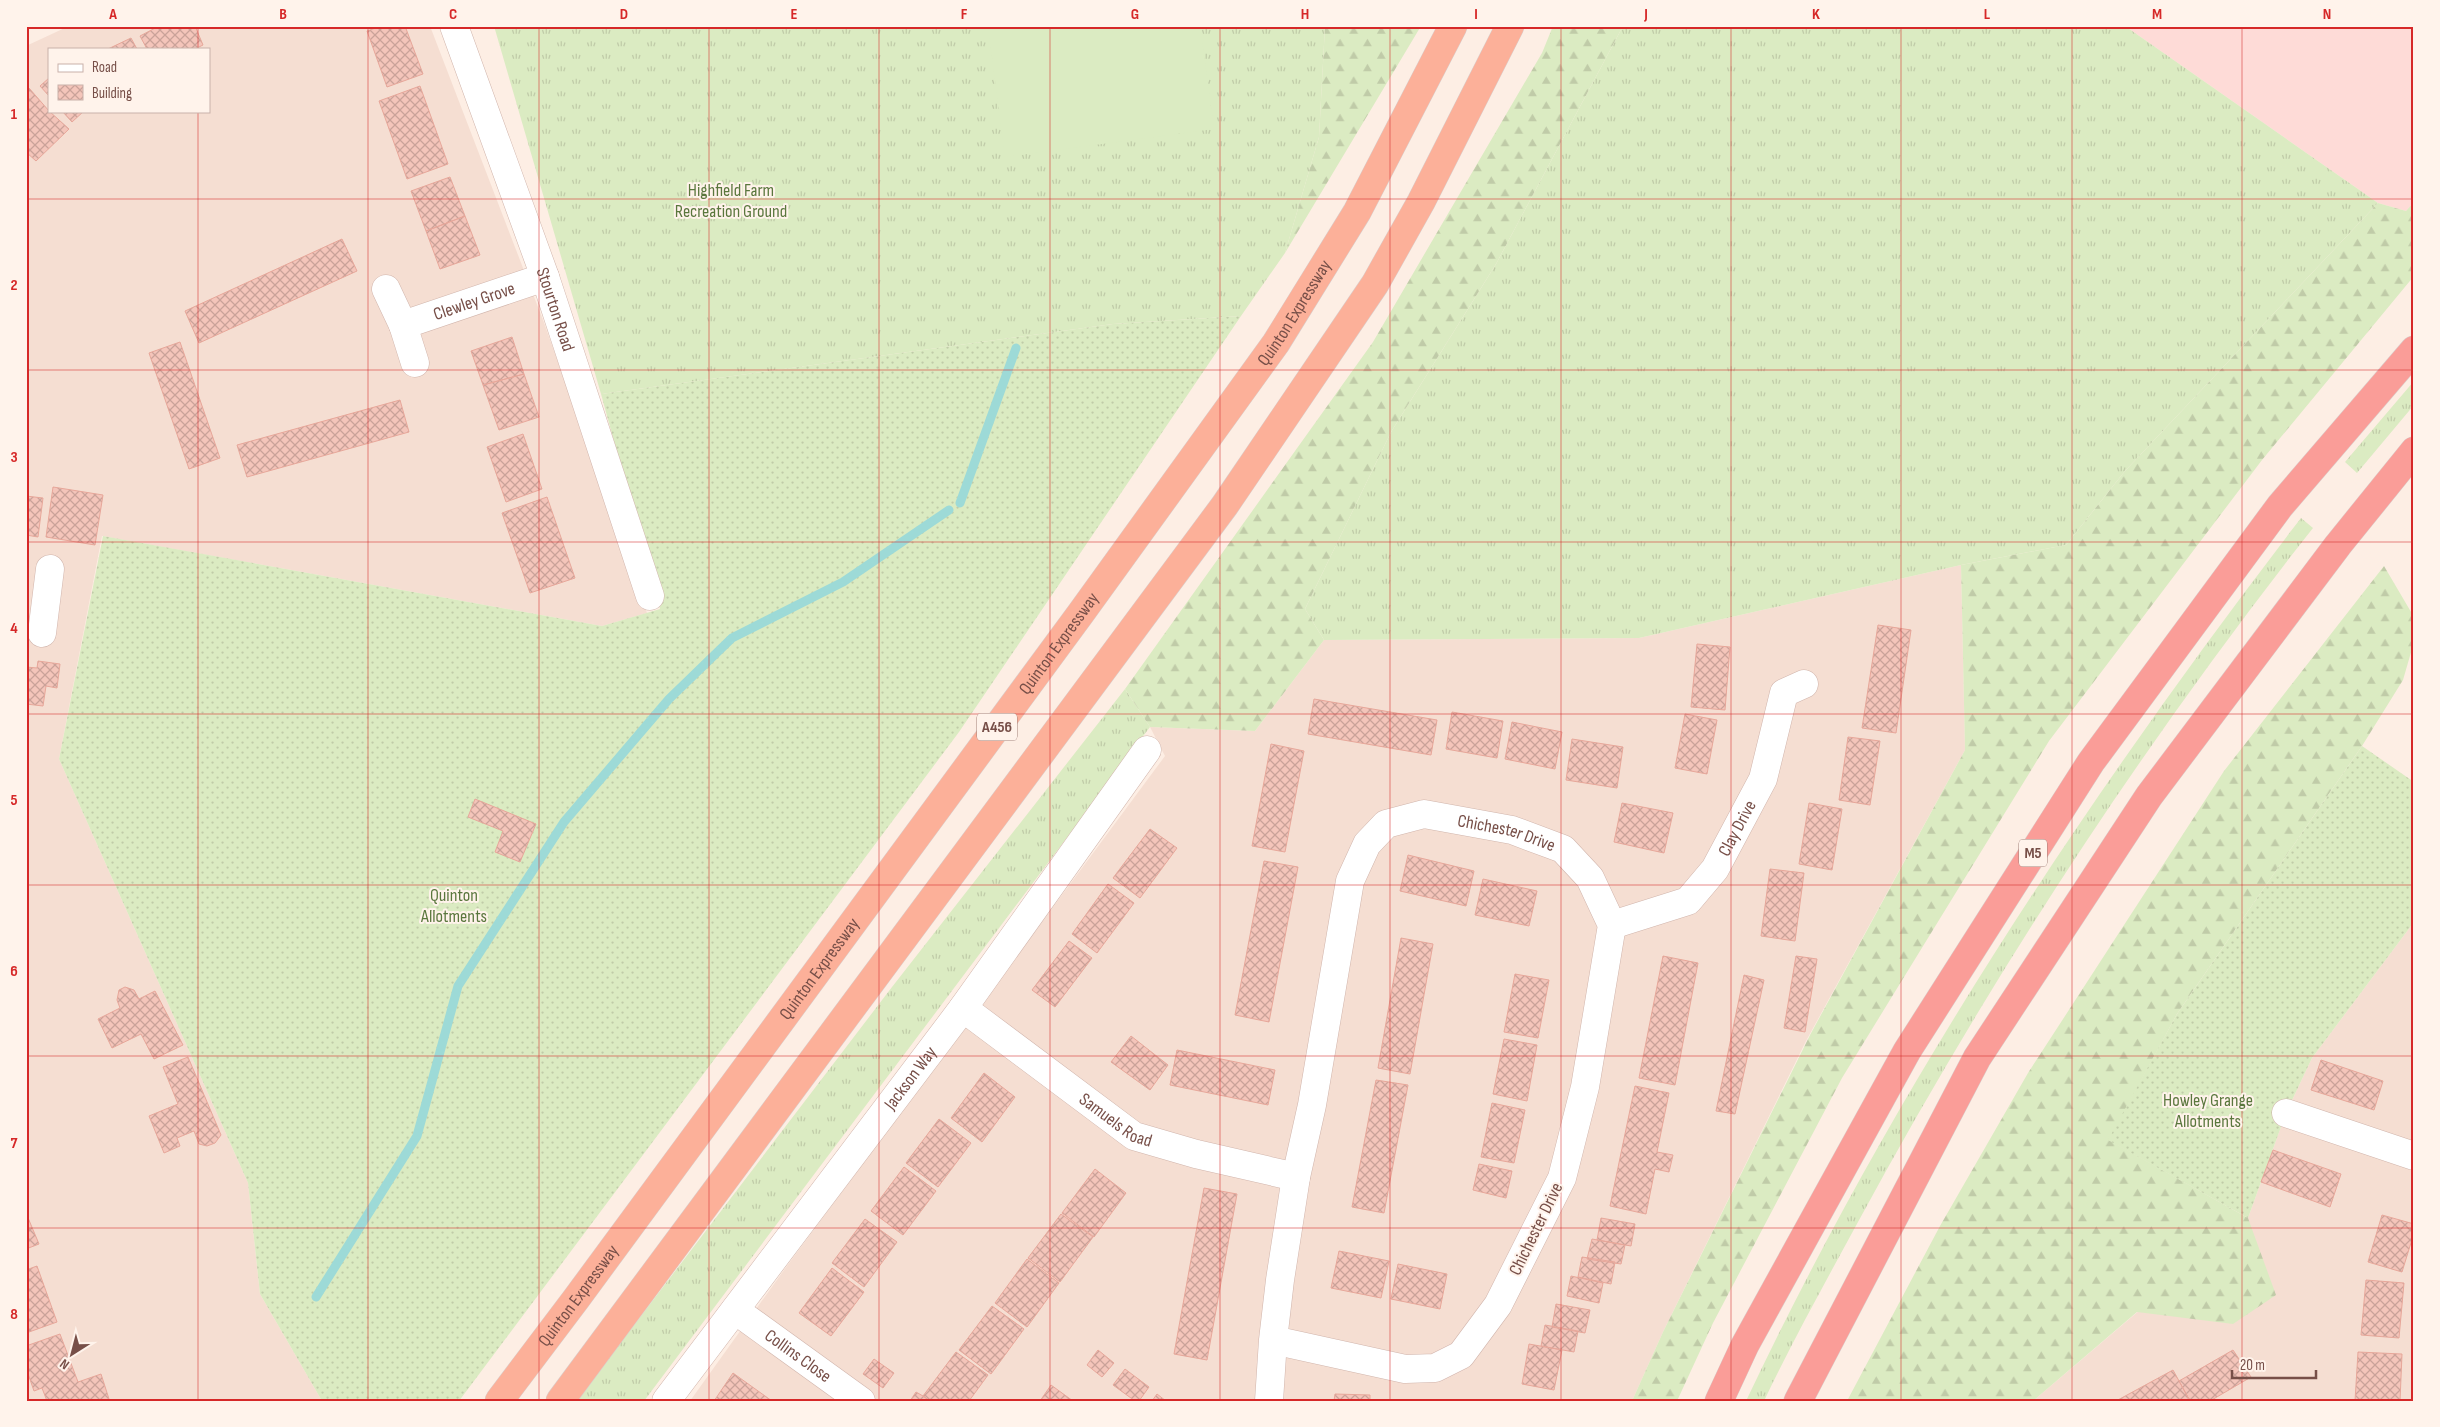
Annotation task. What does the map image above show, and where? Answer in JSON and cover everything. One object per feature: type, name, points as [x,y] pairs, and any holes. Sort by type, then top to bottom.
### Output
[{"type":"highway","name":"Quinton Expressway","points":[[499,1401],[1052,653],[1276,344],[1357,212],[1454,26]]},
{"type":"highway","points":[[560,1401],[1231,497],[1375,284],[1421,202],[1510,26]]},
{"type":"highway","name":"M5","points":[[1719,1401],[1745,1345],[1907,1051],[2091,762],[2280,506],[2414,350]]},
{"type":"highway","points":[[1798,1401],[1977,1058],[2149,796],[2338,545],[2414,451]]},
{"type":"street","name":"Stourton Road","points":[[454,26],[545,277],[650,596]]},
{"type":"street","name":"Clewley Grove","points":[[403,326],[545,277]]},
{"type":"street","points":[[386,289],[403,326],[415,363]]},
{"type":"street","points":[[42,633],[36,599],[50,569]]},
{"type":"street","name":"Clay Drive","points":[[1612,925],[1688,901],[1716,869],[1763,779],[1784,693],[1804,684]]},
{"type":"street","name":"Jackson Way","points":[[666,1401],[962,1008],[1147,750]]},
{"type":"street","name":"Chichester Drive","points":[[1269,1401],[1273,1340],[1280,1280],[1296,1177],[1312,1105],[1350,882],[1367,844],[1386,824],[1424,814],[1512,830],[1563,849],[1590,878],[1612,925],[1585,1087],[1562,1178],[1498,1305],[1461,1355],[1435,1368],[1405,1369],[1273,1340]]},
{"type":"street","name":"Samuels Road","points":[[962,1008],[1134,1136],[1204,1156],[1296,1177]]},
{"type":"street","points":[[2286,1113],[2414,1156]]},
{"type":"street","name":"Collins Close","points":[[735,1310],[861,1401]]},
{"type":"shaded area","points":[[69,26],[430,26],[543,320],[647,613],[602,626],[102,536],[59,759],[248,1183],[260,1294],[322,1401],[26,1401],[26,46]]},
{"type":"shaded area","points":[[2125,26],[2414,26],[2414,202],[2406,211],[2378,203]]},
{"type":"shaded area","points":[[1961,565],[1965,750],[1806,1041],[1663,1332],[1632,1401],[690,1401],[784,1270],[1165,756],[1150,727],[1255,731],[1324,640],[1639,638]]},
{"type":"shaded area","points":[[2414,922],[2414,1401],[2033,1401],[2248,1218],[2286,1113],[2312,1058]]},
{"type":"green space","name":"Highfield Farm Recreation Ground","points":[[494,26],[1325,26],[1319,137],[1285,253],[1241,316],[1113,324],[601,394]]},
{"type":"green space","points":[[988,26],[1200,26],[1214,129],[1005,157]]},
{"type":"green space","points":[[1325,26],[1421,26],[1285,253],[1319,137]]},
{"type":"green space","points":[[1553,26],[1623,26],[1496,264],[1391,432],[1305,609],[1324,640],[1255,731],[1150,727],[1125,689],[1373,342],[1542,53]]},
{"type":"green space","points":[[1623,26],[2125,26],[2378,203],[2125,471],[2066,545],[1961,565],[1639,638],[1324,640],[1305,609],[1391,432],[1496,264]]},
{"type":"green space","points":[[2414,202],[2414,276],[2262,460],[2049,741],[1842,1078],[1713,1323],[1677,1401],[1632,1401],[1663,1332],[1810,1035],[1965,750],[1961,565],[2066,545],[2125,471],[2378,203],[2406,211]]},
{"type":"green space","name":"Quinton Allotments","points":[[1241,316],[959,732],[459,1401],[322,1401],[260,1294],[248,1183],[59,759],[103,536],[602,626],[660,609],[601,394],[1113,324]]},
{"type":"green space","points":[[2414,381],[2414,405],[2357,473],[2345,462]]},
{"type":"green space","points":[[2301,518],[2313,528],[2188,694],[2071,865],[2015,952],[1908,1131],[1786,1356],[1764,1401],[1746,1401],[1804,1284],[1866,1169],[1931,1056],[2000,945],[2146,728],[2222,622]]},
{"type":"green space","points":[[2384,566],[2414,617],[2414,642],[2403,680],[2362,746],[2177,1014],[2109,1140],[2248,1218],[2276,1295],[2233,1324],[2137,1312],[2033,1401],[1847,1401],[1940,1226],[2028,1073],[2224,771]]},
{"type":"green space","points":[[1125,689],[1150,727],[644,1401],[576,1401],[892,987]]},
{"type":"green space","name":"Howley Grange Allotments","points":[[2362,746],[2414,782],[2414,922],[2312,1058],[2286,1113],[2248,1218],[2108,1140],[2177,1014]]},
{"type":"building","points":[[159,26],[195,26],[203,45],[197,48],[146,48],[140,36]]},
{"type":"building","points":[[381,26],[405,26],[423,74],[387,87],[367,31]]},
{"type":"building","points":[[131,38],[136,48],[110,48]]},
{"type":"building","points":[[48,79],[48,95],[40,86]]},
{"type":"building","points":[[420,86],[448,164],[407,179],[379,101]]},
{"type":"building","points":[[29,88],[48,112],[69,129],[36,161],[26,152],[26,91]]},
{"type":"building","points":[[63,112],[83,112],[72,122]]},
{"type":"building","points":[[450,177],[465,216],[426,231],[411,191]]},
{"type":"building","points":[[465,216],[480,255],[440,269],[426,231]]},
{"type":"building","points":[[342,239],[357,271],[199,343],[185,311]]},
{"type":"building","points":[[512,337],[524,374],[483,385],[471,351]]},
{"type":"building","points":[[180,342],[220,458],[189,469],[149,353]]},
{"type":"building","points":[[524,374],[539,417],[499,430],[483,385]]},
{"type":"building","points":[[400,400],[409,432],[247,477],[237,445]]},
{"type":"building","points":[[523,434],[542,489],[506,502],[487,447]]},
{"type":"building","points":[[53,487],[103,495],[95,545],[46,537]]},
{"type":"building","points":[[26,496],[43,498],[38,537],[26,535]]},
{"type":"building","points":[[547,497],[575,578],[530,593],[502,513]]},
{"type":"building","points":[[1878,625],[1911,630],[1896,733],[1862,728]]},
{"type":"building","points":[[1697,644],[1730,647],[1725,710],[1691,707]]},
{"type":"building","points":[[38,661],[60,664],[57,688],[46,686],[43,706],[26,704],[26,667],[37,668]]},
{"type":"building","points":[[1314,699],[1437,720],[1431,755],[1308,734]]},
{"type":"building","points":[[1452,712],[1503,721],[1497,758],[1446,749]]},
{"type":"building","points":[[1685,714],[1717,720],[1707,774],[1675,768]]},
{"type":"building","points":[[1512,722],[1562,732],[1555,769],[1505,759]]},
{"type":"building","points":[[1848,737],[1880,741],[1870,805],[1839,800]]},
{"type":"building","points":[[1572,739],[1623,747],[1617,788],[1566,780]]},
{"type":"building","points":[[1271,744],[1304,751],[1285,852],[1252,846]]},
{"type":"building","points":[[475,799],[536,824],[520,862],[495,852],[503,831],[468,817]]},
{"type":"building","points":[[1622,803],[1673,813],[1664,853],[1614,842]]},
{"type":"building","points":[[1809,803],[1842,809],[1832,870],[1799,864]]},
{"type":"building","points":[[1150,829],[1177,848],[1140,898],[1113,878]]},
{"type":"building","points":[[1408,855],[1474,871],[1466,906],[1400,891]]},
{"type":"building","points":[[1264,861],[1298,867],[1269,1022],[1235,1015]]},
{"type":"building","points":[[1770,869],[1804,873],[1795,941],[1761,936]]},
{"type":"building","points":[[1483,879],[1537,891],[1529,926],[1475,915]]},
{"type":"building","points":[[1108,884],[1134,903],[1097,953],[1072,934]]},
{"type":"building","points":[[1401,938],[1433,944],[1410,1074],[1378,1068]]},
{"type":"building","points":[[1069,941],[1092,958],[1055,1007],[1032,990]]},
{"type":"building","points":[[1663,956],[1698,963],[1675,1085],[1639,1078]]},
{"type":"building","points":[[1796,956],[1817,959],[1805,1032],[1784,1028]]},
{"type":"building","points":[[1515,974],[1549,980],[1538,1038],[1504,1032]]},
{"type":"building","points":[[1744,975],[1764,980],[1735,1114],[1716,1111]]},
{"type":"building","points":[[125,987],[134,990],[139,999],[155,991],[183,1045],[154,1059],[141,1034],[112,1048],[98,1019],[120,1008],[117,1000],[119,990]]},
{"type":"building","points":[[1131,1036],[1168,1065],[1150,1090],[1111,1062]]},
{"type":"building","points":[[1504,1039],[1537,1045],[1527,1101],[1493,1094]]},
{"type":"building","points":[[1177,1050],[1275,1070],[1268,1105],[1170,1085]]},
{"type":"building","points":[[188,1057],[221,1135],[215,1143],[207,1146],[199,1144],[194,1131],[177,1138],[180,1146],[164,1153],[149,1116],[178,1104],[163,1067]]},
{"type":"building","points":[[2321,1060],[2383,1081],[2374,1110],[2311,1090]]},
{"type":"building","points":[[984,1073],[1015,1097],[982,1142],[951,1118]]},
{"type":"building","points":[[1376,1080],[1408,1085],[1384,1213],[1352,1207]]},
{"type":"building","points":[[1635,1086],[1669,1093],[1657,1152],[1673,1155],[1669,1172],[1655,1169],[1646,1214],[1610,1206]]},
{"type":"building","points":[[1492,1103],[1525,1110],[1514,1163],[1481,1157]]},
{"type":"building","points":[[939,1119],[971,1143],[938,1187],[906,1163]]},
{"type":"building","points":[[2273,1150],[2341,1174],[2330,1207],[2261,1182]]},
{"type":"building","points":[[1479,1164],[1512,1171],[1506,1198],[1473,1190]]},
{"type":"building","points":[[904,1167],[936,1191],[903,1235],[871,1211]]},
{"type":"building","points":[[1095,1169],[1126,1193],[1094,1237],[1062,1213]]},
{"type":"building","points":[[1204,1188],[1237,1194],[1207,1360],[1174,1354]]},
{"type":"building","points":[[26,1213],[39,1244],[26,1249]]},
{"type":"building","points":[[1061,1214],[1093,1237],[1060,1282],[1028,1258]]},
{"type":"building","points":[[2382,1215],[2414,1224],[2414,1233],[2402,1272],[2368,1262]]},
{"type":"building","points":[[1601,1218],[1635,1224],[1631,1246],[1597,1240]]},
{"type":"building","points":[[865,1219],[897,1242],[864,1287],[832,1263]]},
{"type":"building","points":[[1592,1239],[1625,1245],[1621,1264],[1587,1259]]},
{"type":"building","points":[[1339,1251],[1389,1261],[1381,1298],[1331,1288]]},
{"type":"building","points":[[1582,1257],[1615,1262],[1611,1284],[1578,1277]]},
{"type":"building","points":[[1027,1259],[1059,1283],[1027,1327],[995,1303]]},
{"type":"building","points":[[1398,1264],[1447,1274],[1440,1309],[1391,1299]]},
{"type":"building","points":[[37,1266],[57,1322],[29,1332],[26,1324],[26,1270]]},
{"type":"building","points":[[832,1268],[864,1292],[831,1336],[799,1313]]},
{"type":"building","points":[[1571,1276],[1603,1283],[1599,1303],[1567,1296]]},
{"type":"building","points":[[2366,1280],[2404,1283],[2399,1338],[2361,1335]]},
{"type":"building","points":[[1556,1304],[1590,1310],[1585,1333],[1552,1327]]},
{"type":"building","points":[[992,1306],[1024,1329],[991,1374],[959,1350]]},
{"type":"building","points":[[1545,1325],[1578,1331],[1574,1352],[1541,1346]]},
{"type":"building","points":[[60,1334],[78,1382],[101,1374],[109,1399],[104,1401],[47,1401],[42,1388],[34,1391],[26,1368],[26,1346]]},
{"type":"building","points":[[1529,1344],[1562,1350],[1554,1390],[1522,1384]]},
{"type":"building","points":[[1098,1350],[1114,1363],[1102,1377],[1087,1365]]},
{"type":"building","points":[[2233,1350],[2251,1377],[2210,1401],[2190,1401],[2179,1381]]},
{"type":"building","points":[[956,1352],[988,1375],[969,1401],[930,1401],[923,1396]]},
{"type":"building","points":[[2358,1352],[2402,1354],[2400,1401],[2355,1401]]},
{"type":"building","points":[[874,1359],[894,1373],[883,1388],[863,1374]]},
{"type":"building","points":[[1125,1369],[1149,1387],[1139,1401],[1135,1401],[1113,1385]]},
{"type":"building","points":[[2173,1370],[2190,1401],[2116,1401]]},
{"type":"building","points":[[733,1373],[772,1401],[714,1401]]},
{"type":"building","points":[[1051,1385],[1073,1401],[1040,1401]]},
{"type":"building","points":[[916,1392],[923,1396],[930,1401],[910,1401]]},
{"type":"building","points":[[1157,1394],[1166,1401],[1152,1401]]},
{"type":"building","points":[[1335,1394],[1370,1395],[1370,1401],[1334,1401]]},
{"type":"waterway","points":[[960,503],[1016,348]]},
{"type":"waterway","points":[[316,1297],[417,1136],[458,986],[564,822],[669,699],[732,638],[843,582],[949,510]]}]
